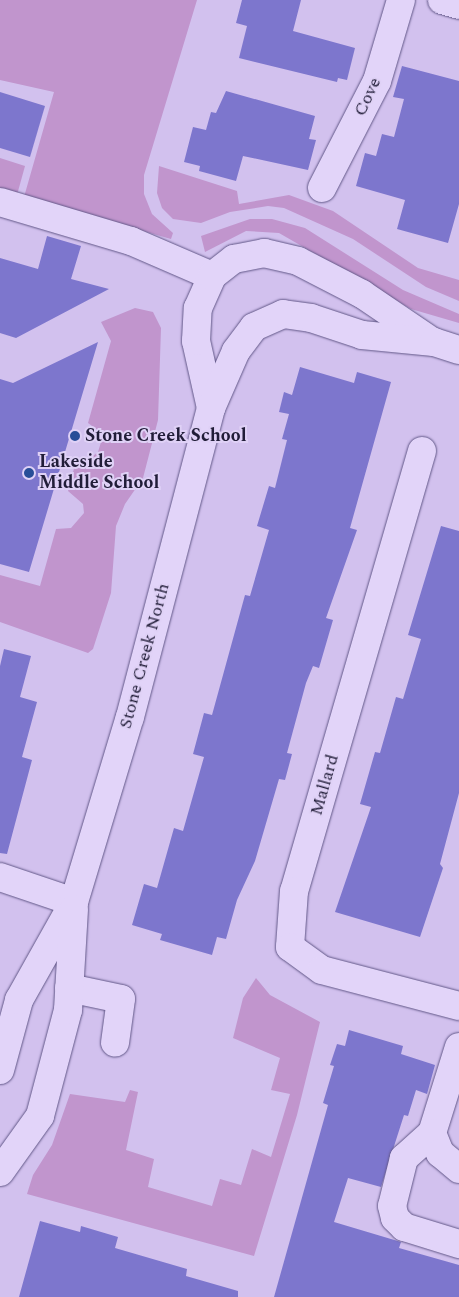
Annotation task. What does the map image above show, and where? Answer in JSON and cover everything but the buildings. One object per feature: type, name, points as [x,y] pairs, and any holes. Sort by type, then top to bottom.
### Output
[{"type":"street","name":"Cove","points":[[322,188],[377,81],[401,0]]},
{"type":"street","points":[[442,0],[459,5]]},
{"type":"street","points":[[0,202],[131,241],[212,276]]},
{"type":"street","name":"Stone Creek North","points":[[210,408],[196,341],[198,308],[212,276],[234,259],[264,253],[298,261],[362,294],[446,346]]},
{"type":"street","name":"Stone Creek North","points":[[0,1070],[19,1000],[74,902],[130,718],[210,408],[240,344],[254,327],[283,314],[311,318],[362,335],[446,346]]},
{"type":"street","name":"Mallard","points":[[422,451],[294,891],[290,947],[322,970],[459,1006]]},
{"type":"street","points":[[0,877],[74,902]]},
{"type":"street","name":"Stone Creek North","points":[[0,1172],[40,1116],[68,1010],[74,902]]},
{"type":"street","points":[[69,988],[121,999],[115,1043]]},
{"type":"street","points":[[459,1047],[432,1133],[404,1158],[392,1206],[395,1218],[404,1227],[459,1244]]},
{"type":"street","points":[[432,1133],[440,1152],[459,1169]]},
{"type":"shaded area","points":[[0,0],[197,0],[144,175],[144,194],[152,214],[173,233],[171,239],[24,197],[54,92],[0,80]]},
{"type":"shaded area","points":[[0,158],[25,166],[17,195],[0,191]]},
{"type":"shaded area","points":[[159,166],[237,191],[239,204],[289,195],[333,211],[418,268],[459,280],[459,301],[426,287],[353,239],[284,208],[268,206],[230,212],[201,223],[173,219],[162,208],[157,193]]},
{"type":"shaded area","points":[[250,219],[272,219],[305,228],[403,290],[459,314],[459,323],[411,309],[279,233],[246,231],[205,252],[201,236]]},
{"type":"shaded area","points":[[135,308],[153,312],[161,328],[158,420],[143,478],[125,504],[116,526],[111,593],[93,649],[88,653],[0,622],[0,575],[40,586],[56,529],[71,528],[84,513],[83,504],[68,491],[76,461],[88,460],[98,452],[101,442],[99,431],[88,423],[111,341],[101,322]]},
{"type":"shaded area","points":[[256,978],[270,995],[320,1022],[297,1115],[254,1256],[27,1194],[33,1175],[52,1145],[70,1094],[125,1102],[130,1090],[138,1092],[126,1150],[154,1159],[148,1187],[212,1206],[220,1179],[241,1185],[252,1149],[271,1157],[290,1094],[271,1090],[280,1058],[233,1038],[243,998]]},
{"type":"place","name":"Stone Creek School","points":[[75,436]]},
{"type":"place","name":"Lakeside Middle School","points":[[29,473]]}]
